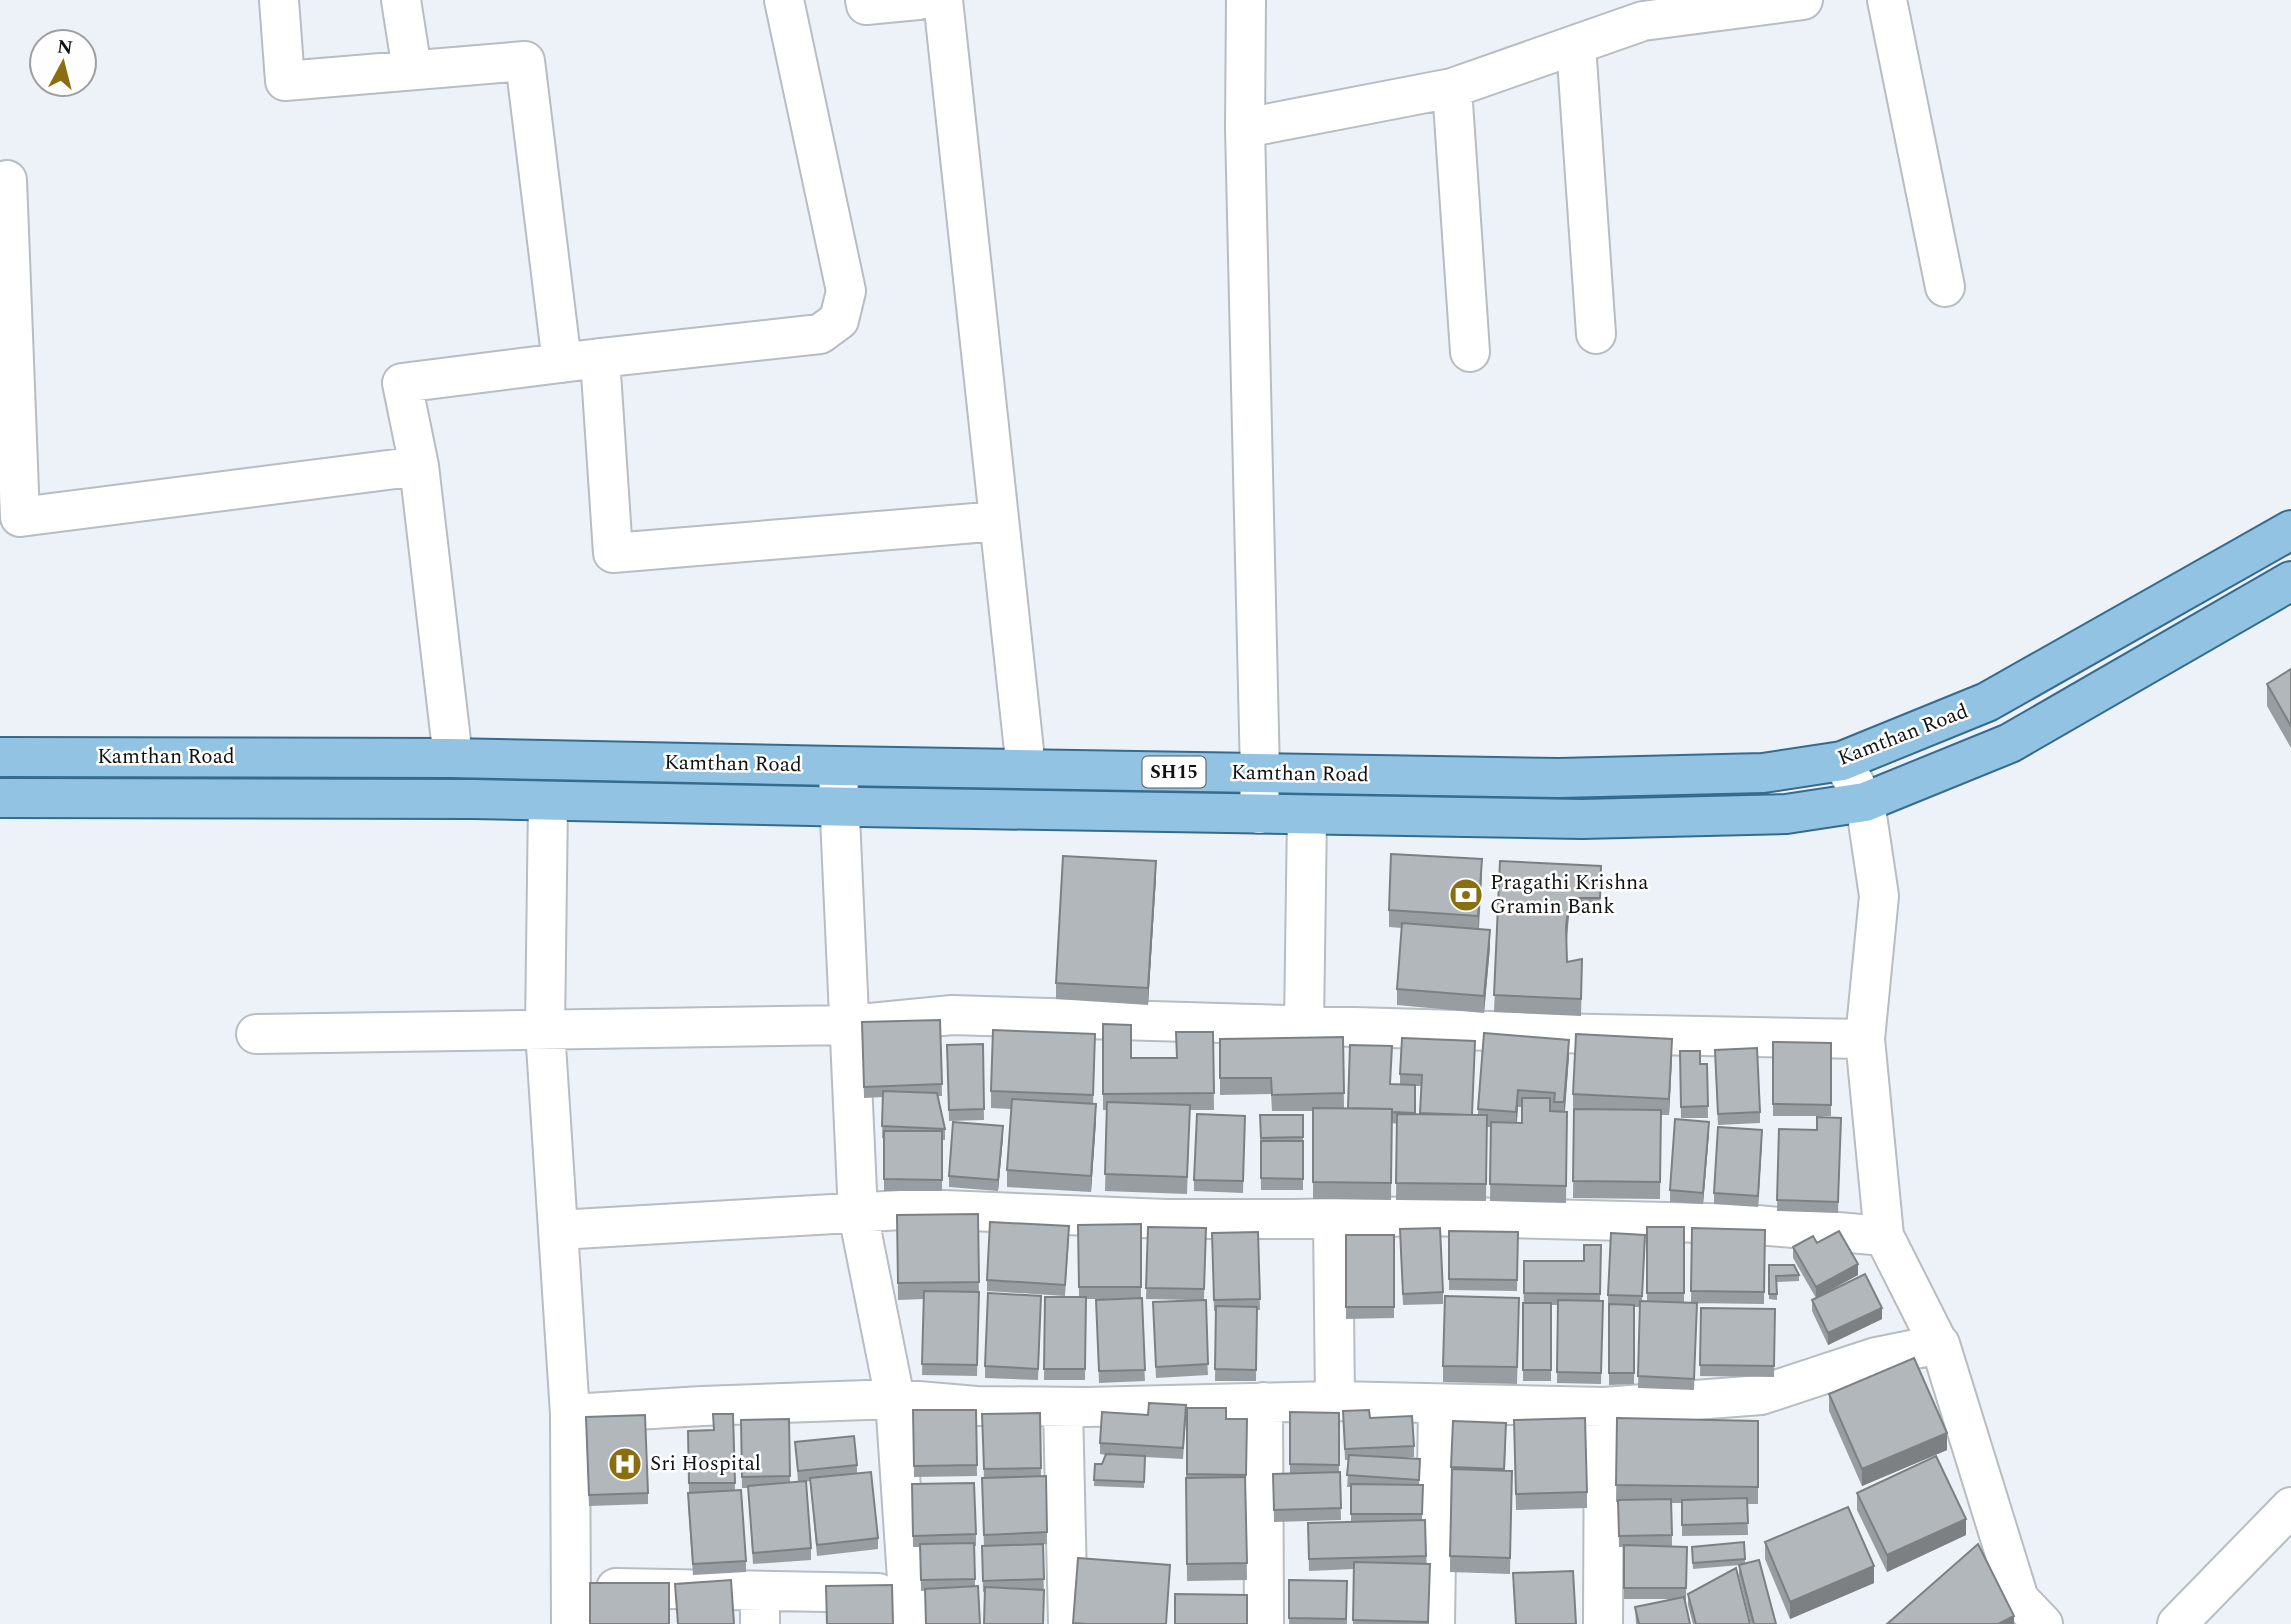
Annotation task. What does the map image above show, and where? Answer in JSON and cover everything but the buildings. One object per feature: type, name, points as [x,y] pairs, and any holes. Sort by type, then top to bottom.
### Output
[{"type":"main road","name":"Kamthan Road","points":[[0,757],[453,758],[1260,774],[1586,777],[1763,773],[1842,761],[1987,702],[2291,530]]},
{"type":"main road","points":[[2254,551],[2285,585]]},
{"type":"main road","name":"Kamthan Road","points":[[0,798],[473,799],[1582,819],[1786,814],[1865,802],[2010,743],[2285,585]]},
{"type":"street","points":[[279,0],[285,81],[525,61],[562,362]]},
{"type":"street","points":[[401,0],[412,70]]},
{"type":"street","points":[[453,758],[419,466],[402,383],[562,362],[820,334],[839,320],[846,291],[783,0]]},
{"type":"street","points":[[865,0],[866,5],[918,0]]},
{"type":"street","points":[[943,0],[1026,769]]},
{"type":"street","points":[[1246,0],[1245,128],[1259,814]]},
{"type":"street","points":[[1245,128],[1452,88],[1643,21],[1803,0]]},
{"type":"street","points":[[1887,0],[1945,288]]},
{"type":"street","points":[[1576,45],[1596,334]]},
{"type":"street","points":[[1452,88],[1470,352]]},
{"type":"street","points":[[7,180],[20,517],[419,466]]},
{"type":"street","points":[[600,358],[613,553],[999,521]]},
{"type":"street","points":[[1842,761],[1865,802],[1879,896],[1865,1039],[1884,1236],[1940,1344],[2019,1599],[2043,1624]]},
{"type":"street","points":[[548,801],[545,1030],[570,1414],[571,1605],[909,1609],[895,1399],[858,1214],[837,766]]},
{"type":"street","points":[[1304,1025],[1307,815]]},
{"type":"street","points":[[256,1034],[850,1025],[951,1015],[1865,1039]]},
{"type":"street","points":[[558,1230],[919,1209],[1166,1219],[1426,1216],[1746,1224],[1884,1236]]},
{"type":"street","points":[[1333,1218],[1335,1401]]},
{"type":"street","points":[[570,1414],[895,1399],[976,1406],[1063,1407],[1335,1401],[1604,1407],[1761,1395],[1876,1357],[1940,1344]]},
{"type":"street","points":[[1263,1402],[1264,1624]]},
{"type":"street","points":[[1435,1624],[1438,1405]]},
{"type":"street","points":[[1063,1407],[1068,1624]]},
{"type":"street","points":[[1603,1624],[1604,1407]]},
{"type":"street","points":[[2177,1624],[2291,1507]]},
{"type":"place","name":"Pragathi Krishna Gramin Bank","points":[[1466,895]]},
{"type":"place","name":"Sri Hospital","points":[[625,1464]]}]
